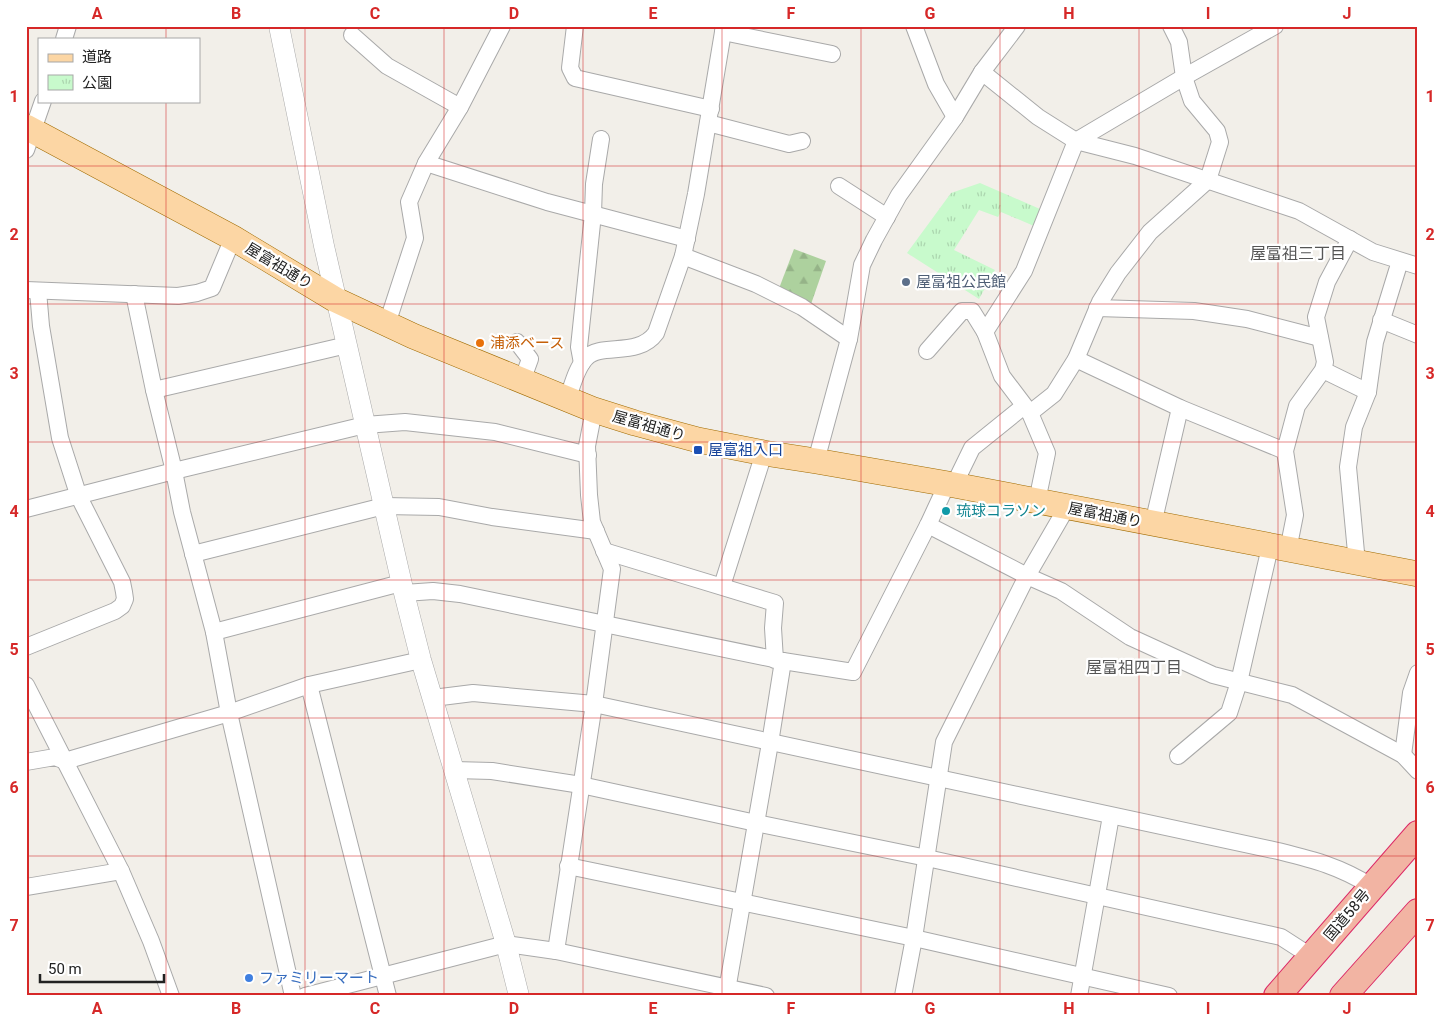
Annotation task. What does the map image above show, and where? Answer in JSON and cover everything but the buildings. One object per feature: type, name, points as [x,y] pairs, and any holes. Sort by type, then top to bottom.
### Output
[{"type":"highway","name":"国道58号","points":[[1277,996],[1418,834]]},
{"type":"highway","points":[[1343,996],[1418,912]]},
{"type":"main road","name":"屋富祖通り","points":[[29,136],[233,238],[336,300],[387,324],[567,400],[635,423],[698,440],[764,454],[950,484],[1418,574]]},
{"type":"street","points":[[64,38],[68,26]]},
{"type":"street","points":[[279,26],[321,235],[403,588],[421,660],[506,944],[519,996]]},
{"type":"street","points":[[387,324],[415,238],[409,202],[426,163],[460,107],[502,26]]},
{"type":"street","points":[[575,26],[570,68],[575,78],[709,116],[789,144],[802,141]]},
{"type":"street","points":[[914,26],[936,84],[955,117]]},
{"type":"street","points":[[816,461],[849,339],[862,265],[899,195],[955,117],[982,72],[1017,26]]},
{"type":"street","points":[[214,632],[403,588],[460,594],[779,661],[853,672],[928,525],[972,448],[1054,394],[1076,359],[1097,308],[1118,273],[1150,232],[1208,180],[1220,142],[1217,131],[1192,101],[1184,77],[1179,42],[1171,26]]},
{"type":"street","points":[[985,332],[1024,271],[1076,141],[1275,26]]},
{"type":"street","points":[[567,400],[582,363],[587,356],[594,353],[642,346],[650,341],[656,333],[683,256],[687,239],[723,29],[832,54]]},
{"type":"street","points":[[352,36],[387,66],[460,107]]},
{"type":"street","points":[[982,72],[1038,118],[1076,141],[1135,156],[1298,210],[1373,252],[1418,266]]},
{"type":"street","points":[[29,136],[43,102]]},
{"type":"street","points":[[582,363],[579,347],[594,214],[594,184],[601,139]]},
{"type":"street","points":[[426,163],[547,202],[687,239]]},
{"type":"street","points":[[839,186],[887,217]]},
{"type":"street","points":[[26,647],[115,611],[122,606],[125,599],[122,582],[79,496],[60,438],[42,326],[32,290],[178,296],[198,293],[212,288],[233,238]]},
{"type":"street","points":[[1178,756],[1229,713],[1279,548],[1295,515],[1285,451],[1298,406],[1323,370],[1325,362],[1316,317],[1327,282],[1350,239]]},
{"type":"street","points":[[683,256],[756,284],[802,307],[849,339]]},
{"type":"street","points":[[1357,563],[1348,467],[1354,427],[1368,392],[1374,342],[1400,260]]},
{"type":"street","points":[[134,294],[154,390],[193,554],[214,632],[229,712],[293,996]]},
{"type":"street","points":[[1097,308],[1194,311],[1247,319],[1320,338]]},
{"type":"street","points":[[927,351],[962,311],[972,311],[985,332],[1002,376],[1027,410],[1047,453],[1037,501]]},
{"type":"street","points":[[1381,320],[1418,335]]},
{"type":"street","points":[[517,342],[530,359],[522,381]]},
{"type":"street","points":[[154,390],[347,345]]},
{"type":"street","points":[[1076,359],[1180,408],[1285,451]]},
{"type":"street","points":[[1323,370],[1368,392]]},
{"type":"street","points":[[1153,524],[1180,408]]},
{"type":"street","points":[[556,951],[594,704],[612,569],[592,522],[588,495],[587,446],[594,410]]},
{"type":"street","points":[[26,509],[365,425],[405,422],[495,432],[588,455]]},
{"type":"street","points":[[722,586],[764,454]]},
{"type":"street","points":[[193,554],[384,506],[439,507],[492,517],[596,531]]},
{"type":"street","points":[[903,996],[927,858],[944,742],[1027,576],[1066,507]]},
{"type":"street","points":[[928,525],[1027,576],[1061,591],[1130,637],[1212,675],[1292,694],[1403,755],[1418,771]]},
{"type":"street","points":[[604,551],[774,602],[773,628],[779,661],[770,743],[726,992]]},
{"type":"street","points":[[26,762],[55,757],[64,761],[229,712],[309,685],[421,660]]},
{"type":"street","points":[[1403,755],[1411,693],[1418,673]]},
{"type":"street","points":[[26,685],[121,871],[151,941],[171,996]]},
{"type":"street","points":[[309,685],[388,996]]},
{"type":"street","points":[[432,698],[473,692],[594,704],[1307,858],[1350,872],[1371,886]]},
{"type":"street","points":[[454,770],[492,771],[581,785],[927,858],[1281,937],[1312,957]]},
{"type":"street","points":[[1079,996],[1111,816]]},
{"type":"street","points":[[568,866],[914,938],[1168,996]]},
{"type":"street","points":[[26,887],[121,871]]},
{"type":"street","points":[[305,996],[506,944],[556,951],[726,992],[766,996]]},
{"type":"green space","points":[[980,183],[1040,209],[1034,226],[1001,212],[998,217],[979,210],[954,250],[995,270],[979,299],[907,253],[951,193]]},
{"type":"green space","points":[[794,249],[826,261],[810,307],[778,291]]},
{"type":"place","name":"屋冨祖公民館","points":[[906,282]]},
{"type":"place","name":"浦添ベース","points":[[480,343]]},
{"type":"place","name":"屋富祖入口","points":[[698,450]]},
{"type":"place","name":"琉球コラソン","points":[[946,511]]},
{"type":"place","name":"ファミリーマート","points":[[249,978]]},
{"type":"district","name":"屋富祖三丁目","points":[[1298,253]]},
{"type":"district","name":"屋富祖四丁目","points":[[1134,667]]}]
